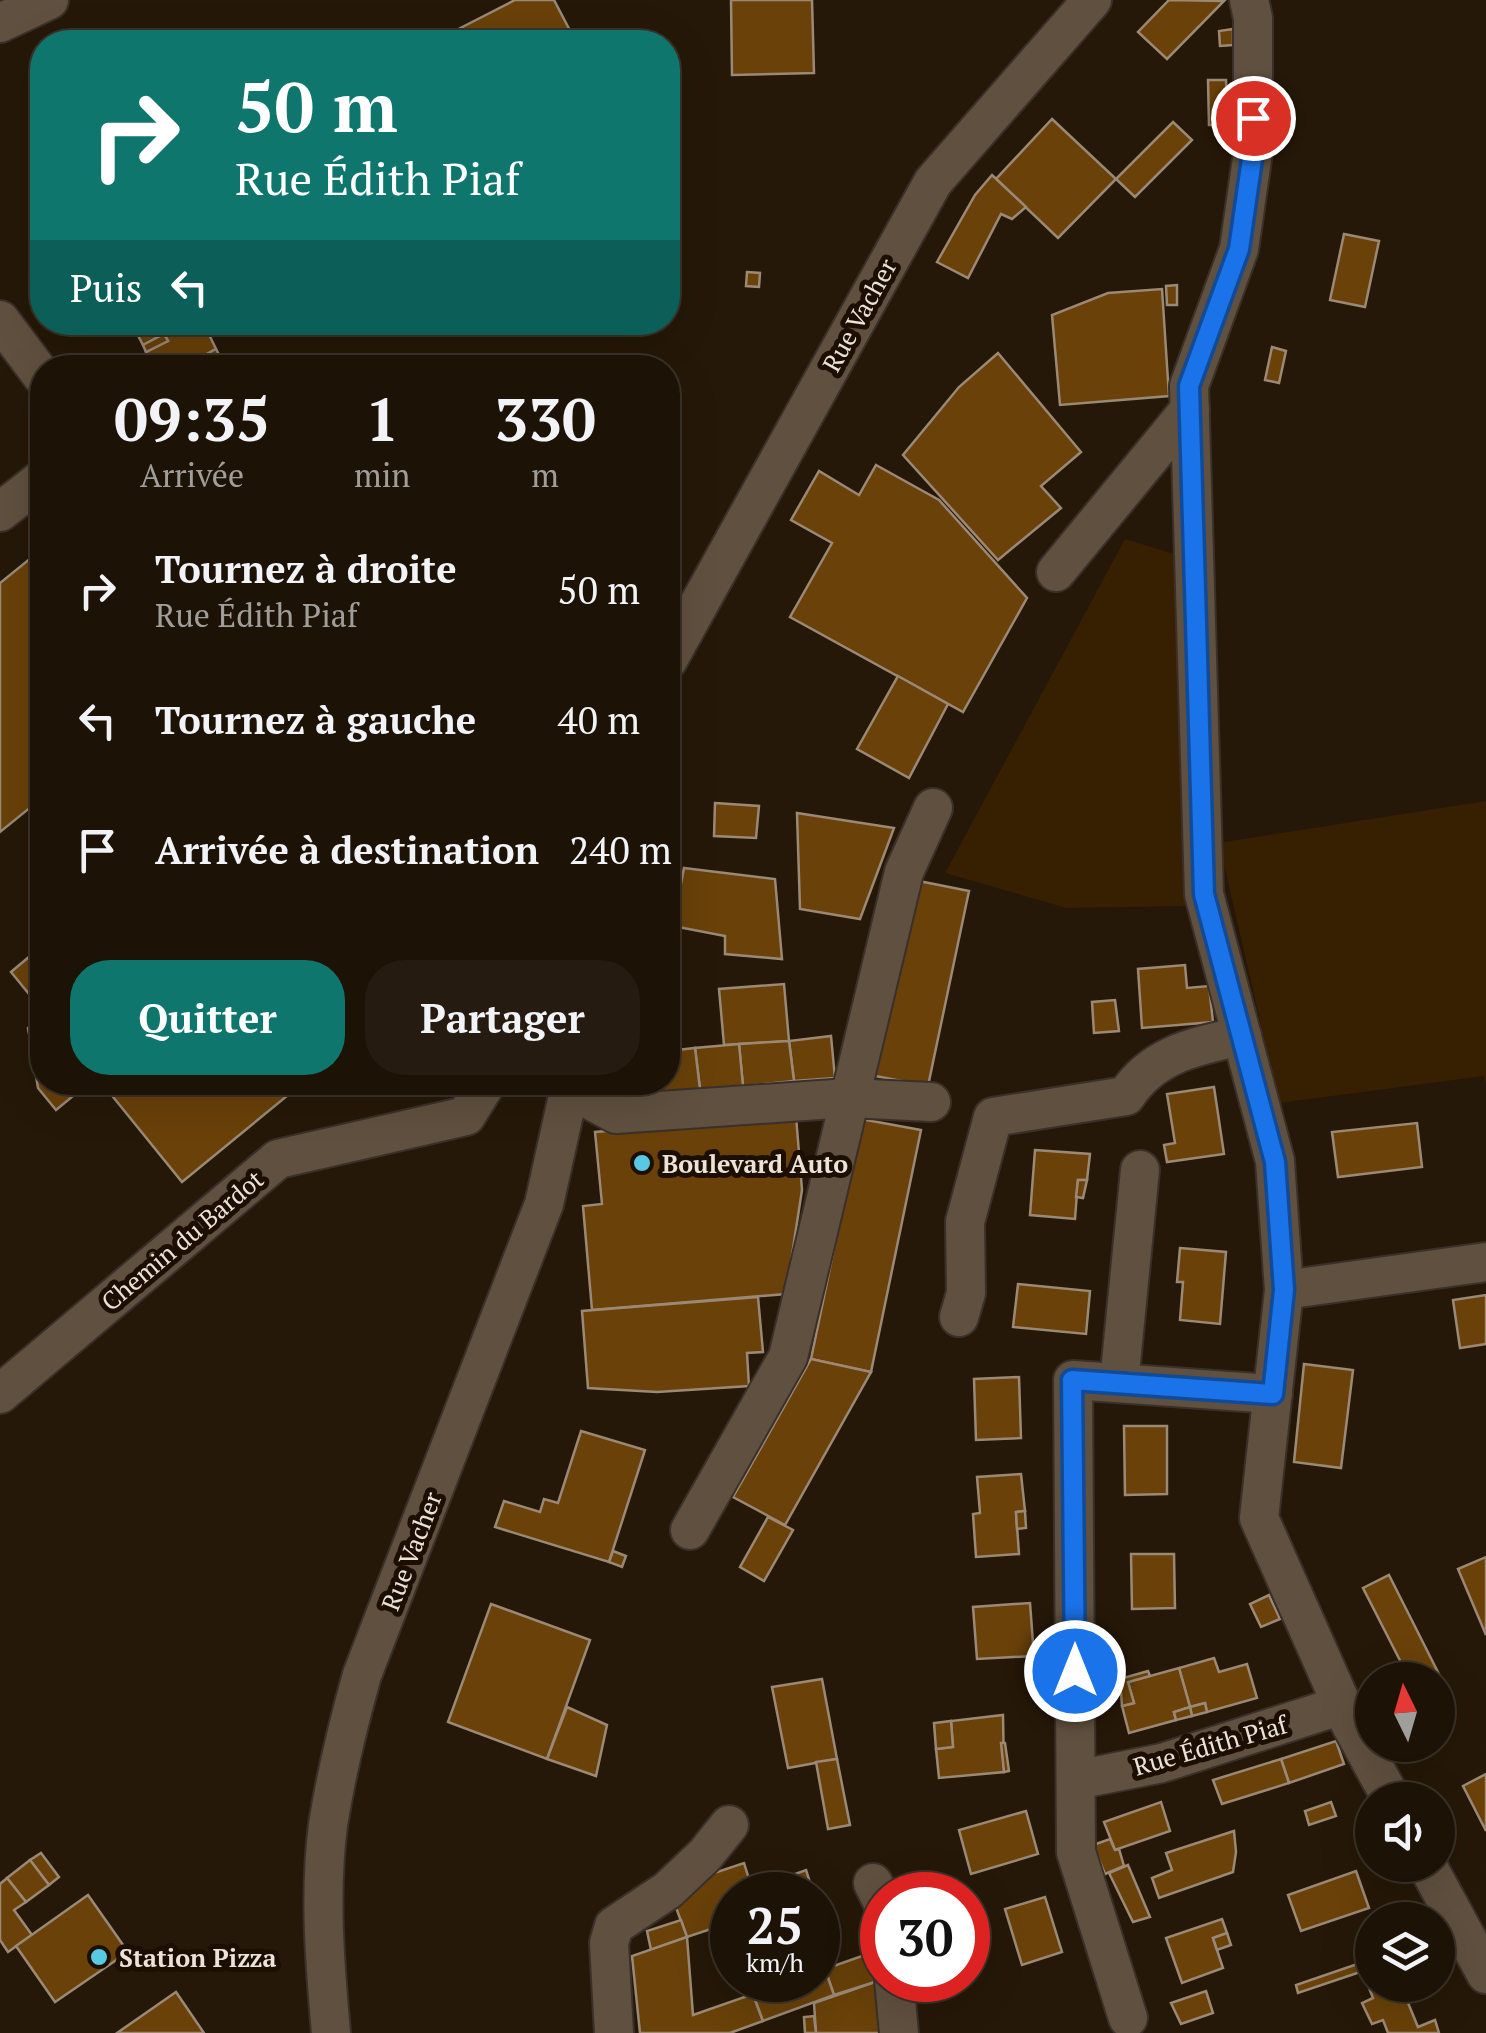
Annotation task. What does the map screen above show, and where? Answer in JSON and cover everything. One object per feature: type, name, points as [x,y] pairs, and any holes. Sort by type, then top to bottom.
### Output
[{"type":"street","points":[[0,22],[49,0]]},
{"type":"street","name":"Rue Vacher","points":[[680,638],[933,182],[1092,0]]},
{"type":"street","points":[[1249,0],[1253,18],[1250,171],[1239,249],[1189,386],[1204,894],[1275,1162],[1284,1290],[1259,1518],[1342,1706],[1382,1782]]},
{"type":"street","points":[[0,320],[30,360]]},
{"type":"street","points":[[1056,572],[1190,409]]},
{"type":"street","points":[[0,512],[30,488]]},
{"type":"street","points":[[690,1530],[788,1356],[904,872],[933,808]]},
{"type":"street","points":[[958,1317],[966,1293],[968,1208],[992,1117],[1126,1096],[1136,1081],[1163,1058],[1242,1036]]},
{"type":"street","name":"Chemin du Bardot","points":[[0,1394],[278,1159],[466,1116],[478,1095]]},
{"type":"street","name":"Rue Vacher","points":[[332,2033],[323,1929],[328,1830],[342,1747],[362,1675],[544,1204],[568,1095]]},
{"type":"street","points":[[585,1095],[616,1114],[848,1098],[931,1102]]},
{"type":"street","points":[[1119,1383],[1140,1170]]},
{"type":"street","points":[[1284,1290],[1486,1262]]},
{"type":"street","points":[[1128,2018],[1076,1852],[1072,1380],[1273,1394]]},
{"type":"street","name":"Rue Édith Piaf","points":[[1076,1780],[1162,1763],[1342,1706]]},
{"type":"street","points":[[614,2033],[609,1943],[614,1926],[668,1890],[705,1855],[729,1824]]},
{"type":"street","points":[[1436,1882],[1486,1974]]},
{"type":"street","points":[[896,2002],[899,2033]]},
{"type":"shaded area","points":[[1125,539],[1181,556],[1186,906],[1066,908],[945,873]]},
{"type":"shaded area","points":[[1486,801],[1486,1086],[1484,1076],[1279,1103],[1223,860],[1224,842]]},
{"type":"building","points":[[515,0],[554,0],[570,30],[456,30]]},
{"type":"building","points":[[731,0],[812,0],[814,73],[732,75]]},
{"type":"building","points":[[1169,0],[1224,1],[1167,59],[1138,32]]},
{"type":"building","points":[[1233,29],[1233,45],[1220,46],[1219,31]]},
{"type":"building","points":[[1208,80],[1226,80],[1228,125],[1209,125]]},
{"type":"building","points":[[1052,119],[1116,179],[1058,238],[996,179]]},
{"type":"building","points":[[1173,122],[1192,140],[1135,197],[1116,179]]},
{"type":"building","points":[[992,175],[1026,207],[1012,219],[1001,214],[968,278],[937,262],[975,195]]},
{"type":"building","points":[[1344,234],[1379,241],[1365,307],[1330,300]]},
{"type":"building","points":[[747,272],[760,273],[759,287],[746,286]]},
{"type":"building","points":[[1177,285],[1177,305],[1167,305],[1166,286]]},
{"type":"building","points":[[1162,289],[1169,396],[1060,405],[1052,315],[1108,293]]},
{"type":"building","points":[[138,335],[162,335],[143,345]]},
{"type":"building","points":[[162,335],[168,341],[146,352],[143,345]]},
{"type":"building","points":[[165,335],[209,335],[216,349],[205,355],[148,355],[146,352],[168,341]]},
{"type":"building","points":[[1272,347],[1286,351],[1279,383],[1265,380]]},
{"type":"building","points":[[998,353],[1081,452],[1041,486],[1061,508],[998,560],[903,455],[959,387]]},
{"type":"building","points":[[876,465],[939,500],[1027,598],[963,712],[790,617],[832,543],[791,520],[819,471],[859,495]]},
{"type":"building","points":[[30,559],[30,808],[0,832],[0,583]]},
{"type":"building","points":[[898,676],[948,704],[909,778],[857,749]]},
{"type":"building","points":[[715,803],[759,806],[756,838],[714,836]]},
{"type":"building","points":[[797,813],[894,828],[860,919],[800,909]]},
{"type":"building","points":[[684,868],[775,879],[782,959],[725,954],[725,936],[680,927]]},
{"type":"building","points":[[914,880],[969,891],[928,1086],[870,1075]]},
{"type":"building","points":[[30,956],[30,995],[11,972]]},
{"type":"building","points":[[1185,965],[1187,988],[1209,986],[1213,1022],[1142,1028],[1138,969]]},
{"type":"building","points":[[784,984],[789,1041],[724,1045],[719,989]]},
{"type":"building","points":[[1115,1000],[1119,1031],[1094,1033],[1092,1002]]},
{"type":"building","points":[[831,1036],[835,1078],[794,1081],[789,1041]]},
{"type":"building","points":[[789,1041],[794,1081],[743,1086],[739,1044]]},
{"type":"building","points":[[739,1044],[743,1086],[700,1089],[695,1048]]},
{"type":"building","points":[[695,1048],[700,1089],[680,1091],[680,1050]]},
{"type":"building","points":[[1214,1087],[1224,1154],[1167,1162],[1164,1145],[1175,1143],[1167,1094]]},
{"type":"building","points":[[44,1095],[74,1095],[56,1110]]},
{"type":"building","points":[[112,1095],[288,1095],[182,1182]]},
{"type":"building","points":[[796,1116],[802,1190],[786,1294],[592,1310],[583,1206],[602,1204],[595,1132]]},
{"type":"building","points":[[861,1119],[921,1130],[871,1372],[811,1359]]},
{"type":"building","points":[[1417,1123],[1422,1167],[1338,1177],[1332,1132]]},
{"type":"building","points":[[1035,1150],[1090,1154],[1087,1180],[1078,1180],[1075,1219],[1030,1215]]},
{"type":"building","points":[[1078,1180],[1087,1180],[1083,1198],[1076,1197]]},
{"type":"building","points":[[1180,1248],[1226,1252],[1220,1324],[1180,1320]]},
{"type":"building","points":[[1018,1284],[1090,1291],[1086,1334],[1013,1327]]},
{"type":"building","points":[[1486,1295],[1486,1344],[1460,1348],[1453,1300]]},
{"type":"building","points":[[758,1297],[763,1352],[747,1353],[749,1386],[657,1392],[588,1388],[582,1311]]},
{"type":"building","points":[[811,1359],[871,1372],[785,1525],[733,1497]]},
{"type":"building","points":[[1304,1364],[1353,1370],[1341,1468],[1294,1462]]},
{"type":"building","points":[[1019,1377],[1021,1438],[976,1440],[974,1379]]},
{"type":"building","points":[[1124,1426],[1167,1426],[1167,1494],[1125,1495]]},
{"type":"building","points":[[581,1431],[645,1450],[609,1562],[495,1527],[504,1501],[540,1512],[544,1499],[558,1503]]},
{"type":"building","points":[[1021,1474],[1025,1511],[1016,1512],[1019,1554],[976,1557],[973,1514],[980,1513],[977,1477]]},
{"type":"building","points":[[1025,1511],[1026,1528],[1017,1529],[1016,1512]]},
{"type":"building","points":[[768,1517],[793,1530],[764,1581],[740,1567]]},
{"type":"building","points":[[613,1551],[626,1556],[622,1567],[609,1562]]},
{"type":"building","points":[[1131,1554],[1174,1554],[1175,1608],[1132,1609]]},
{"type":"building","points":[[1486,1557],[1486,1635],[1458,1569]]},
{"type":"building","points":[[1389,1575],[1433,1662],[1401,1662],[1363,1588]]},
{"type":"building","points":[[1269,1595],[1280,1619],[1261,1627],[1250,1604]]},
{"type":"building","points":[[1030,1603],[1034,1656],[977,1659],[973,1607]]},
{"type":"building","points":[[491,1604],[590,1640],[547,1759],[448,1722]]},
{"type":"building","points":[[1214,1658],[1219,1672],[1247,1664],[1257,1698],[1207,1712],[1205,1703],[1190,1707],[1179,1668]]},
{"type":"building","points":[[1179,1668],[1190,1707],[1174,1712],[1176,1720],[1129,1733],[1122,1706],[1134,1703],[1128,1682]]},
{"type":"building","points":[[1148,1671],[1150,1676],[1128,1682],[1134,1703],[1122,1706],[1120,1679]]},
{"type":"building","points":[[822,1679],[837,1759],[788,1768],[772,1687]]},
{"type":"building","points":[[1205,1703],[1207,1712],[1192,1716],[1190,1707]]},
{"type":"building","points":[[567,1707],[607,1725],[596,1776],[547,1759]]},
{"type":"building","points":[[1190,1707],[1192,1716],[1176,1720],[1174,1712]]},
{"type":"building","points":[[1003,1715],[1004,1772],[939,1778],[936,1749],[953,1747],[951,1721]]},
{"type":"building","points":[[951,1721],[953,1747],[936,1749],[934,1723]]},
{"type":"building","points":[[1336,1741],[1344,1764],[1289,1783],[1281,1759]]},
{"type":"building","points":[[1001,1743],[1005,1743],[1009,1771],[1004,1772]]},
{"type":"building","points":[[837,1759],[850,1825],[828,1829],[816,1762]]},
{"type":"building","points":[[1281,1759],[1289,1783],[1222,1804],[1213,1780]]},
{"type":"building","points":[[1486,1774],[1486,1831],[1463,1786]]},
{"type":"building","points":[[1161,1802],[1170,1831],[1115,1850],[1104,1822]]},
{"type":"building","points":[[1331,1802],[1336,1816],[1309,1825],[1305,1811]]},
{"type":"building","points":[[1026,1811],[1038,1854],[970,1872],[959,1830]]},
{"type":"building","points":[[1234,1831],[1233,1872],[1159,1898],[1152,1878],[1172,1870],[1166,1853]]},
{"type":"building","points":[[1110,1839],[1115,1850],[1119,1849],[1124,1866],[1105,1874],[1093,1845]]},
{"type":"building","points":[[41,1853],[59,1877],[49,1885],[30,1860]]},
{"type":"building","points":[[30,1860],[49,1885],[26,1902],[7,1878]]},
{"type":"building","points":[[744,1863],[747,1872],[717,1872]]},
{"type":"building","points":[[1128,1865],[1150,1917],[1133,1922],[1109,1873]]},
{"type":"building","points":[[1355,1871],[1355,1882],[1360,1882],[1367,1902],[1355,1902],[1355,1913],[1301,1931],[1288,1895]]},
{"type":"building","points":[[710,1874],[710,1929],[687,1937],[675,1905],[693,1880]]},
{"type":"building","points":[[7,1878],[26,1902],[14,1910],[32,1935],[8,1952],[0,1940],[0,1884]]},
{"type":"building","points":[[88,1895],[128,1952],[55,2002],[16,1946]]},
{"type":"building","points":[[1045,1897],[1062,1952],[1022,1965],[1005,1909]]},
{"type":"building","points":[[1222,1919],[1227,1933],[1213,1938],[1223,1968],[1182,1983],[1166,1938]]},
{"type":"building","points":[[681,1920],[687,1937],[651,1950],[647,1931]]},
{"type":"building","points":[[1227,1933],[1231,1945],[1217,1950],[1213,1938]]},
{"type":"building","points":[[687,1937],[693,2015],[730,2002],[756,2002],[763,2021],[730,2033],[640,2033],[632,1956]]},
{"type":"building","points":[[860,1957],[860,1987],[840,1993],[840,1964]]},
{"type":"building","points":[[1355,1965],[1355,1974],[1298,1993],[1296,1985]]},
{"type":"building","points":[[860,1987],[860,2002],[883,2002],[886,2033],[816,2033],[814,2003],[840,2002],[840,1994]]},
{"type":"building","points":[[1206,1991],[1213,2013],[1181,2024],[1171,2003]]},
{"type":"building","points":[[176,1992],[204,2033],[117,2033]]},
{"type":"building","points":[[756,2002],[815,2002],[763,2021]]},
{"type":"building","points":[[1408,2002],[1418,2027],[1435,2020],[1439,2033],[1388,2033],[1383,2020],[1372,2024],[1362,2003]]},
{"type":"building","points":[[814,2016],[816,2033],[805,2033],[804,2017]]},
{"type":"place","name":"Boulevard Auto","points":[[642,1163]]},
{"type":"place","name":"Station Pizza","points":[[99,1957]]},
{"type":"route","points":[[1075,1671],[1072,1380],[1273,1394],[1277,1360],[1284,1290],[1275,1162],[1204,894],[1189,386],[1239,249],[1253,152],[1253,118]]}]
